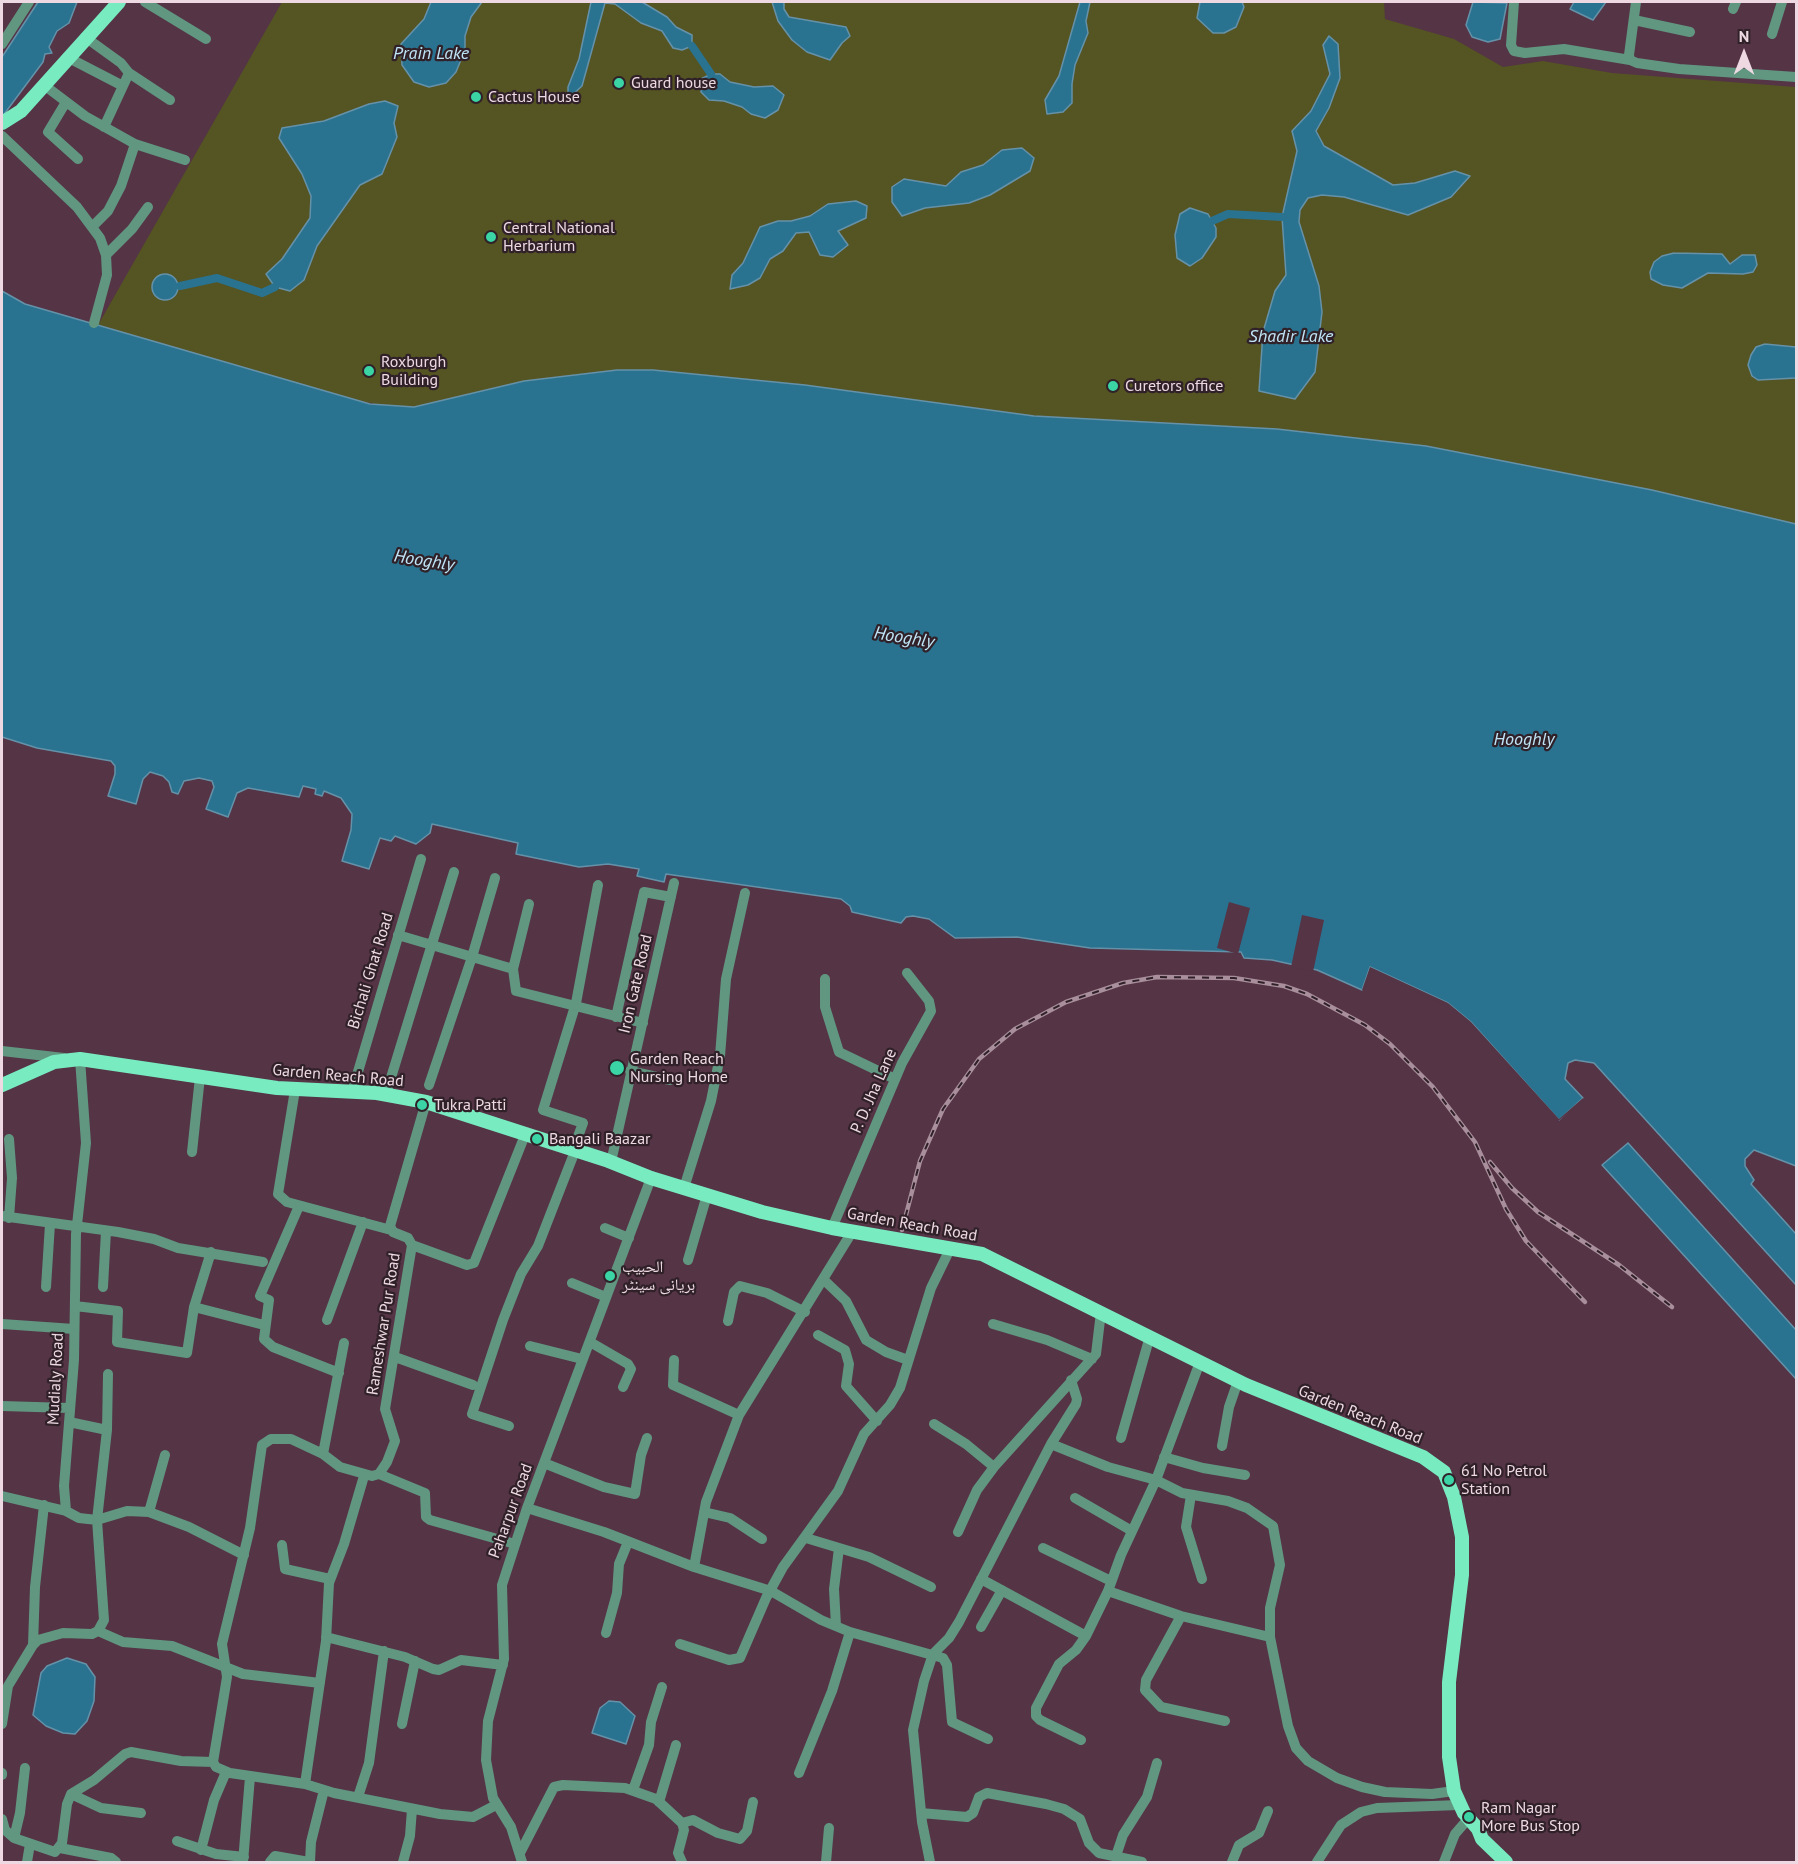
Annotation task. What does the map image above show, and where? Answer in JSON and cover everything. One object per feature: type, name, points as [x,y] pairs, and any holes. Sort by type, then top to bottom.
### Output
[{"type":"main road","points":[[2,123],[21,111],[67,57],[119,2]]},
{"type":"main road","points":[[2,1084],[73,1059]]},
{"type":"main road","name":"Garden Reach Road","points":[[73,1059],[295,1090],[386,1094],[426,1102],[707,1195],[832,1228],[982,1254],[1238,1381],[1423,1457],[1444,1472],[1459,1518],[1462,1550],[1449,1682],[1449,1757],[1454,1791],[1459,1805],[1478,1829]]},
{"type":"main road","points":[[1478,1829],[1482,1839],[1506,1863]]},
{"type":"main road","points":[[1478,1829],[1490,1833],[1518,1863]]},
{"type":"street","points":[[2,44],[29,2]]},
{"type":"street","points":[[145,2],[206,39]]},
{"type":"street","points":[[1514,2],[1510,45],[1514,51],[1525,53],[1564,49],[1630,60],[1654,67],[1797,77]]},
{"type":"street","points":[[1630,60],[1636,2]]},
{"type":"street","points":[[1772,34],[1782,2]]},
{"type":"street","points":[[1634,20],[1690,32]]},
{"type":"street","points":[[85,37],[121,63],[129,73],[170,100]]},
{"type":"street","points":[[67,57],[123,86]]},
{"type":"street","points":[[104,127],[129,73]]},
{"type":"street","points":[[44,85],[104,127],[135,144],[185,160]]},
{"type":"street","points":[[66,102],[48,132],[78,159]]},
{"type":"street","points":[[2,136],[77,207],[93,226],[106,255],[106,281],[94,322]]},
{"type":"street","points":[[93,226],[108,212],[121,186],[135,144]]},
{"type":"street","points":[[106,255],[132,229],[148,207]]},
{"type":"street","name":"Bichali Ghat Road","points":[[352,1092],[421,859]]},
{"type":"street","points":[[386,1094],[454,872]]},
{"type":"street","points":[[429,1085],[472,957],[495,878]]},
{"type":"street","name":"Iron Gate Road","points":[[611,1162],[674,883]]},
{"type":"street","points":[[509,1426],[472,1414],[503,1320],[521,1274],[538,1246],[583,1123],[543,1110],[574,1006],[598,885]]},
{"type":"street","points":[[616,1017],[644,892],[671,897]]},
{"type":"street","points":[[684,1188],[711,1101],[720,1056],[726,979],[745,893]]},
{"type":"street","points":[[529,904],[513,969],[516,991],[643,1023]]},
{"type":"street","points":[[398,935],[513,969]]},
{"type":"street","name":"P. D. Jha Lane","points":[[832,1228],[895,1079],[916,1034],[931,1011],[929,1001],[907,973]]},
{"type":"street","points":[[825,979],[825,1007],[839,1052],[895,1079]]},
{"type":"street","points":[[2,1051],[73,1059]]},
{"type":"street","name":"Mudialy Road","points":[[66,1510],[64,1486],[74,1329],[77,1228],[86,1143],[73,1059]]},
{"type":"street","points":[[630,1071],[670,1080]]},
{"type":"street","points":[[192,1152],[200,1077]]},
{"type":"street","points":[[295,1090],[284,1161],[277,1188],[282,1199],[299,1206],[391,1230]]},
{"type":"street","name":"Rameshwar Pur Road","points":[[379,1474],[387,1462],[394,1441],[385,1409],[396,1357],[412,1245],[408,1238],[391,1230],[426,1102]]},
{"type":"street","points":[[412,1245],[467,1265],[474,1263],[525,1135]]},
{"type":"street","points":[[9,1139],[12,1178],[5,1217],[146,1237],[177,1248],[263,1262]]},
{"type":"street","name":"Paharpur Road","points":[[521,1858],[511,1827],[496,1805],[490,1788],[486,1737],[503,1665],[505,1638],[502,1585],[527,1508],[651,1178]]},
{"type":"street","points":[[688,1260],[707,1195]]},
{"type":"street","points":[[299,1206],[260,1296],[269,1300],[263,1335],[266,1342],[339,1373]]},
{"type":"street","points":[[327,1320],[363,1222]]},
{"type":"street","points":[[46,1287],[50,1224]]},
{"type":"street","points":[[605,1228],[629,1238]]},
{"type":"street","points":[[103,1287],[106,1231]]},
{"type":"street","points":[[694,1567],[704,1512],[740,1415],[852,1232]]},
{"type":"street","points":[[680,1644],[729,1660],[737,1660],[743,1653],[783,1567],[838,1491],[864,1434],[877,1421],[900,1388],[931,1288],[951,1247]]},
{"type":"street","points":[[75,1306],[118,1311],[117,1342],[187,1353],[194,1307],[211,1252]]},
{"type":"street","points":[[824,1280],[846,1300],[866,1340],[886,1352],[908,1360]]},
{"type":"street","points":[[572,1283],[606,1297]]},
{"type":"street","points":[[728,1322],[734,1292],[740,1286],[776,1297],[805,1312]]},
{"type":"street","points":[[194,1307],[264,1325]]},
{"type":"street","points":[[958,1532],[977,1490],[994,1467],[1092,1359],[1099,1347],[1101,1312]]},
{"type":"street","points":[[2,1324],[74,1329]]},
{"type":"street","points":[[993,1324],[1022,1330],[1092,1359]]},
{"type":"street","points":[[818,1335],[845,1350],[849,1364],[846,1386],[877,1421]]},
{"type":"street","points":[[1121,1438],[1150,1336]]},
{"type":"street","points":[[323,1454],[344,1342]]},
{"type":"street","points":[[590,1342],[628,1364],[631,1369],[623,1387]]},
{"type":"street","points":[[530,1346],[582,1359]]},
{"type":"street","points":[[396,1357],[473,1385]]},
{"type":"street","points":[[674,1360],[673,1385],[740,1415]]},
{"type":"street","points":[[1081,1740],[1040,1720],[1035,1712],[1059,1664],[1076,1650],[1086,1636],[1110,1586],[1156,1480],[1200,1362]]},
{"type":"street","points":[[2,1724],[5,1684],[33,1645],[38,1640],[63,1633],[92,1634],[98,1631],[104,1620],[97,1520],[107,1430],[108,1374]]},
{"type":"street","points":[[930,1863],[921,1813],[913,1731],[917,1705],[933,1654],[949,1638],[1077,1399],[1071,1380]]},
{"type":"street","points":[[1222,1446],[1229,1407],[1238,1381]]},
{"type":"street","points":[[2,1406],[69,1408]]},
{"type":"street","points":[[69,1422],[107,1430]]},
{"type":"street","points":[[934,1424],[966,1444],[994,1467]]},
{"type":"street","points":[[544,1463],[604,1487],[635,1494],[641,1455],[647,1438]]},
{"type":"street","points":[[496,1805],[473,1817],[412,1809],[305,1784],[226,1772],[216,1767],[213,1762],[227,1677],[222,1644],[244,1555],[262,1445],[271,1439],[291,1439],[323,1454],[340,1467],[364,1476],[379,1474],[425,1493],[427,1497],[426,1517],[430,1521],[515,1544]]},
{"type":"street","points":[[1051,1444],[1108,1467],[1156,1480],[1182,1493],[1228,1501],[1246,1508],[1273,1526],[1280,1565],[1270,1608],[1270,1637],[1288,1726],[1296,1748],[1308,1761],[1337,1778],[1385,1792],[1432,1794],[1454,1791]]},
{"type":"street","points":[[149,1512],[165,1455]]},
{"type":"street","points":[[1164,1457],[1203,1468],[1245,1475]]},
{"type":"street","points":[[305,1784],[326,1637],[330,1579],[348,1534],[364,1476]]},
{"type":"street","points":[[1191,1495],[1186,1521],[1202,1579]]},
{"type":"street","points":[[2,1496],[66,1510],[79,1518],[97,1520],[127,1511],[149,1512],[189,1527],[244,1555]]},
{"type":"street","points":[[1075,1498],[1132,1531]]},
{"type":"street","points":[[33,1645],[35,1587],[44,1505]]},
{"type":"street","points":[[527,1508],[771,1592],[850,1632],[933,1654],[946,1660],[952,1722],[988,1739]]},
{"type":"street","points":[[704,1512],[730,1518],[762,1539]]},
{"type":"street","points":[[806,1538],[869,1557],[931,1587]]},
{"type":"street","points":[[606,1633],[616,1598],[619,1564],[628,1542]]},
{"type":"street","points":[[282,1545],[285,1569],[330,1579]]},
{"type":"street","points":[[836,1626],[834,1589],[839,1548]]},
{"type":"street","points":[[1043,1548],[1110,1586],[1181,1616],[1270,1637]]},
{"type":"street","points":[[981,1579],[1086,1636]]},
{"type":"street","points":[[981,1627],[1002,1590]]},
{"type":"street","points":[[1181,1616],[1146,1680],[1145,1689],[1161,1707],[1225,1721]]},
{"type":"street","points":[[98,1631],[123,1642],[172,1646],[243,1674],[320,1683]]},
{"type":"street","points":[[799,1773],[832,1691],[850,1632]]},
{"type":"street","points":[[326,1637],[384,1651],[439,1670],[456,1660],[503,1665]]},
{"type":"street","points":[[358,1797],[369,1763],[384,1651]]},
{"type":"street","points":[[402,1724],[415,1661]]},
{"type":"street","points":[[633,1790],[649,1745],[651,1722],[662,1687]]},
{"type":"street","points":[[659,1802],[676,1745]]},
{"type":"street","points":[[2,1825],[14,1838],[55,1852],[60,1848],[67,1804],[71,1794],[131,1752],[181,1761],[213,1762]]},
{"type":"street","points":[[1116,1856],[1130,1822],[1147,1797],[1156,1763]]},
{"type":"street","points":[[14,1838],[20,1813],[25,1768]]},
{"type":"street","points":[[201,1850],[214,1800],[226,1772]]},
{"type":"street","points":[[177,1841],[201,1850],[243,1860],[250,1777]]},
{"type":"street","points":[[521,1858],[554,1787],[563,1785],[633,1790],[659,1802],[682,1823],[684,1830],[678,1853],[682,1863]]},
{"type":"street","points":[[270,1863],[275,1856],[310,1863],[313,1830],[324,1790]]},
{"type":"street","points":[[921,1813],[967,1817],[973,1813],[979,1797],[987,1793],[1046,1804],[1080,1819],[1094,1851],[1142,1863]]},
{"type":"street","points":[[71,1794],[101,1808],[141,1813]]},
{"type":"street","points":[[682,1823],[693,1820],[729,1838],[740,1839],[747,1831],[753,1802]]},
{"type":"street","points":[[1317,1863],[1341,1825],[1361,1812],[1377,1808],[1459,1805]]},
{"type":"street","points":[[403,1863],[410,1836],[412,1809]]},
{"type":"street","points":[[1232,1863],[1239,1845],[1259,1833],[1268,1811]]},
{"type":"street","points":[[1444,1863],[1455,1834],[1468,1819]]},
{"type":"street","points":[[826,1863],[830,1828]]},
{"type":"street","points":[[27,1863],[30,1844]]},
{"type":"street","points":[[60,1848],[111,1858],[116,1863]]},
{"type":"shaded area","points":[[282,2],[1384,2],[1385,19],[1454,39],[1503,67],[1543,61],[1612,73],[1796,87],[1796,524],[1652,490],[1277,429],[1034,416],[805,385],[653,370],[617,370],[524,381],[414,407],[393,407],[337,397],[98,325]]},
{"type":"water","points":[[38,2],[77,2],[69,23],[57,31],[49,47],[52,53],[45,54],[43,62],[2,117],[2,57]]},
{"type":"water","name":"Prain Lake","points":[[431,2],[482,2],[471,17],[465,36],[465,50],[456,72],[446,83],[429,87],[414,82],[402,65],[401,44],[424,19]]},
{"type":"water","points":[[591,2],[642,2],[667,17],[676,27],[692,35],[692,46],[682,50],[673,48],[662,31],[641,23],[615,4],[605,3],[582,86],[568,99],[568,87],[579,59]]},
{"type":"water","points":[[772,2],[784,2],[784,9],[789,17],[846,27],[850,36],[830,60],[807,52],[792,40],[778,21]]},
{"type":"water","points":[[1080,2],[1090,2],[1086,21],[1088,33],[1075,65],[1072,103],[1063,112],[1047,114],[1045,100],[1059,76]]},
{"type":"water","points":[[1200,2],[1242,2],[1244,7],[1236,27],[1224,33],[1213,33],[1197,18]]},
{"type":"water","points":[[1473,2],[1507,3],[1500,39],[1488,42],[1472,37],[1466,25]]},
{"type":"water","points":[[1574,2],[1606,2],[1593,20],[1570,9]]},
{"type":"water","name":"Shadir Lake","points":[[1329,36],[1338,44],[1340,78],[1329,108],[1316,131],[1324,146],[1393,185],[1415,183],[1455,171],[1470,176],[1451,197],[1408,215],[1344,197],[1322,195],[1308,198],[1300,210],[1299,222],[1319,286],[1322,312],[1315,372],[1295,399],[1259,391],[1263,332],[1275,291],[1286,275],[1282,217],[1297,151],[1292,131],[1311,111],[1330,74],[1323,45]]},
{"type":"water","points":[[711,74],[720,74],[730,82],[754,87],[773,86],[784,95],[778,110],[765,118],[724,101],[709,100],[701,92],[701,79]]},
{"type":"water","points":[[385,101],[398,106],[394,123],[397,137],[382,174],[360,185],[317,246],[304,280],[290,291],[275,287],[266,274],[282,259],[310,218],[311,196],[302,174],[279,138],[282,128],[324,121],[369,104]]},
{"type":"water","points":[[1022,148],[1034,158],[1030,171],[990,195],[969,203],[925,208],[902,216],[892,202],[892,187],[904,179],[946,186],[961,172],[983,165],[1002,150]]},
{"type":"water","points":[[856,201],[867,206],[866,218],[838,231],[848,245],[833,257],[820,255],[809,232],[796,233],[783,251],[770,259],[760,278],[748,285],[730,289],[732,275],[743,263],[760,227],[778,221],[791,221],[810,216],[828,204]]},
{"type":"water","points":[[1190,208],[1208,214],[1216,228],[1216,237],[1202,258],[1190,266],[1177,258],[1175,235],[1180,214]]},
{"type":"water","points":[[1674,253],[1722,254],[1730,264],[1742,255],[1755,255],[1757,265],[1753,272],[1743,274],[1708,273],[1682,288],[1663,285],[1651,279],[1650,272],[1654,262],[1662,256]]},
{"type":"water","points":[[165,274],[174,278],[178,287],[174,296],[165,300],[156,296],[152,287],[156,278]]},
{"type":"water","name":"Hooghly","points":[[2,291],[25,304],[370,404],[414,407],[524,381],[617,370],[653,370],[805,385],[1034,416],[1277,429],[1426,446],[1652,490],[1796,524],[1796,1166],[1754,1150],[1745,1159],[1745,1166],[1754,1180],[1751,1184],[1796,1234],[1796,1285],[1594,1063],[1575,1060],[1568,1063],[1565,1079],[1583,1098],[1559,1120],[1471,1022],[1448,1003],[1370,967],[1362,990],[1317,970],[1272,960],[1244,958],[1241,952],[1090,948],[1017,937],[955,938],[929,919],[906,917],[901,923],[852,912],[850,906],[841,899],[666,874],[664,882],[637,876],[639,869],[608,864],[579,867],[516,854],[518,843],[432,824],[430,833],[416,844],[395,836],[391,841],[380,838],[369,869],[342,861],[351,830],[352,814],[341,798],[324,791],[322,796],[315,794],[316,789],[303,786],[299,797],[248,788],[237,793],[228,817],[206,809],[214,787],[212,781],[199,778],[184,781],[178,794],[172,792],[169,782],[163,776],[150,772],[143,779],[136,804],[108,796],[115,774],[115,766],[111,761],[37,748],[2,737]]},
{"type":"water","points":[[1765,344],[1796,347],[1796,378],[1758,380],[1752,376],[1748,365],[1751,355],[1756,347]]},
{"type":"water","points":[[1628,1143],[1796,1330],[1796,1379],[1602,1165]]},
{"type":"water","points":[[67,1658],[86,1664],[95,1677],[94,1701],[87,1721],[75,1734],[63,1733],[46,1726],[33,1715],[41,1673],[47,1666]]},
{"type":"water","points":[[609,1701],[620,1702],[635,1716],[626,1744],[592,1733],[600,1708]]},
{"type":"pier","points":[[1229,902],[1250,908],[1238,954],[1217,948]]},
{"type":"pier","points":[[1302,915],[1324,920],[1313,972],[1291,967]]},
{"type":"pier","points":[[1370,967],[1448,1003],[1471,1022],[1559,1119],[1583,1098],[1585,1100],[1557,1122],[1469,1024],[1446,1006],[1371,971],[1364,991],[1362,990]]},
{"type":"waterway","points":[[692,46],[711,74]]},
{"type":"waterway","points":[[1212,221],[1228,214],[1282,217]]},
{"type":"waterway","points":[[180,286],[217,278],[262,293],[275,287]]},
{"type":"railway","points":[[902,1230],[920,1161],[943,1109],[979,1059],[1015,1029],[1066,1002],[1123,983],[1157,977],[1234,978],[1284,986],[1307,994],[1365,1025],[1390,1044],[1433,1087],[1475,1142],[1506,1209],[1526,1241],[1585,1302]]},
{"type":"railway","points":[[1490,1162],[1512,1188],[1538,1212],[1619,1265],[1672,1307]]},
{"type":"place","name":"Guard house","points":[[619,83]]},
{"type":"place","name":"Cactus House","points":[[476,97]]},
{"type":"place","name":"Central National Herbarium","points":[[491,237]]},
{"type":"place","name":"Roxburgh Building","points":[[369,371]]},
{"type":"place","name":"Curetors office","points":[[1113,386]]},
{"type":"place","name":"Garden Reach Nursing Home","points":[[617,1068]]},
{"type":"place","name":"Tukra Patti","points":[[422,1105]]},
{"type":"place","name":"Bangali Baazar","points":[[537,1139]]},
{"type":"place","name":"الحبیب بریانی سینٹر","points":[[610,1276]]},
{"type":"place","name":"61 No Petrol Station","points":[[1449,1480]]},
{"type":"place","name":"Ram Nagar More Bus Stop","points":[[1469,1817]]}]
